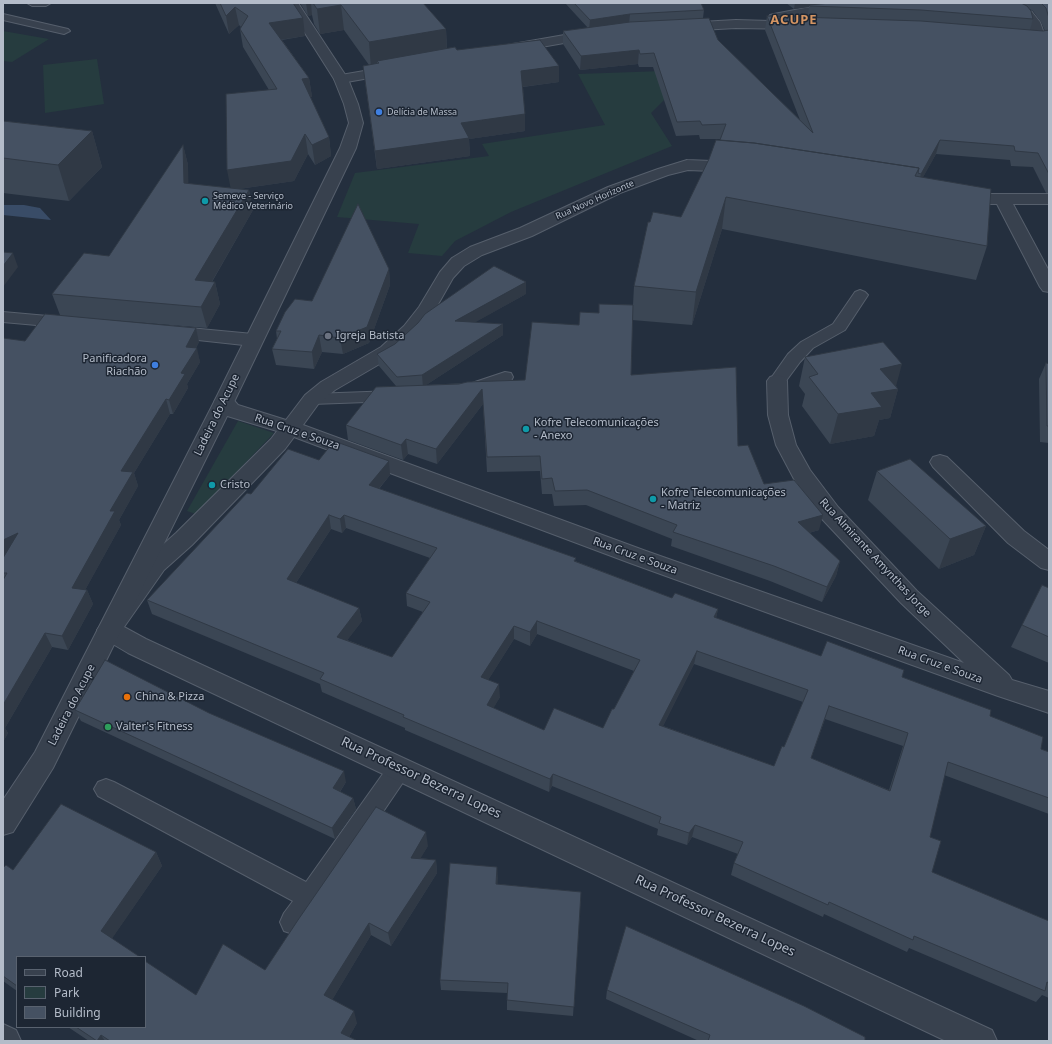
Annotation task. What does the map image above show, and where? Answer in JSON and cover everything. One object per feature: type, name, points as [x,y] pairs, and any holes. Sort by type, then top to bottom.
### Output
[{"type":"street","name":"Ladeira do Acupe","points":[[3,823],[44,760],[224,402],[348,148],[356,123],[351,104],[341,79],[311,20],[292,3]]},
{"type":"street","points":[[736,24],[805,12],[896,3]]},
{"type":"street","points":[[1004,3],[1028,15],[1034,22],[1039,39],[1006,36]]},
{"type":"street","points":[[671,27],[736,24],[806,25]]},
{"type":"street","points":[[497,51],[561,39],[608,33]]},
{"type":"street","points":[[341,79],[403,68]]},
{"type":"street","name":"Rua Novo Horizonte","points":[[290,428],[312,399],[328,386],[388,351],[411,330],[446,276],[458,262],[476,251],[520,234],[614,190],[663,172],[687,165],[716,165],[749,168]]},
{"type":"street","points":[[945,198],[966,200],[1049,199]]},
{"type":"street","points":[[1002,199],[1049,287]]},
{"type":"street","points":[[3,317],[89,325]]},
{"type":"street","points":[[151,331],[253,340]]},
{"type":"street","name":"Rua Almirante Amynthas Jorge","points":[[777,381],[778,415],[786,445],[801,474],[830,513],[909,597],[1007,689]]},
{"type":"street","name":"Rua Cruz e Souza","points":[[224,402],[231,410],[290,428],[638,557],[1007,689],[1049,702]]},
{"type":"street","points":[[109,630],[156,564],[184,539],[278,444],[290,428]]},
{"type":"street","points":[[940,462],[1016,537],[1049,562]]},
{"type":"street","name":"Rua Professor Bezerra Lopes","points":[[109,630],[137,646],[981,1041]]},
{"type":"lane","points":[[32,3],[46,3]]},
{"type":"lane","points":[[3,17],[64,31]]},
{"type":"lane","points":[[777,381],[794,358],[807,345],[839,327],[860,295]]},
{"type":"lane","points":[[460,392],[484,386],[505,378]]},
{"type":"lane","points":[[312,399],[407,395]]},
{"type":"lane","points":[[293,922],[400,768]]},
{"type":"lane","points":[[106,789],[310,897]]},
{"type":"green space","points":[[3,31],[49,39],[12,62],[3,61]]},
{"type":"green space","points":[[97,59],[104,104],[45,113],[43,65]]},
{"type":"green space","points":[[663,71],[681,83],[651,113],[672,146],[511,212],[455,241],[442,256],[408,253],[419,224],[337,217],[355,173],[489,156],[482,144],[605,125],[578,74]]},
{"type":"green space","points":[[238,421],[274,433],[196,514],[187,511]]},
{"type":"water","points":[[3,205],[24,205],[40,208],[51,220],[3,215]]},
{"type":"building","points":[[220,3],[293,3],[303,18],[269,23],[309,78],[302,79],[329,137],[312,145],[305,134],[291,161],[227,170],[226,94],[277,89],[240,29],[248,16],[235,7],[226,16]]},
{"type":"building","points":[[313,3],[423,3],[446,29],[369,42],[341,5],[317,9]]},
{"type":"building","points":[[574,3],[701,3],[704,10],[630,14],[590,20]]},
{"type":"building","points":[[831,3],[1021,3],[1027,6],[1031,11],[1033,19],[921,10],[809,5]]},
{"type":"building","points":[[1041,3],[1049,3],[1049,18],[1046,8]]},
{"type":"building","points":[[767,16],[921,21],[1043,31],[1049,30],[1049,174],[1038,153],[1015,151],[1014,146],[940,140],[921,174],[918,173],[919,168],[754,143],[720,140],[726,124],[702,125],[700,121],[677,122],[654,53],[640,54],[639,50],[581,56],[563,31],[630,22],[709,18],[718,40],[813,133]]},
{"type":"building","points":[[540,40],[559,66],[521,71],[525,114],[461,123],[469,138],[375,151],[363,66],[379,63],[377,61],[455,47],[457,50]]},
{"type":"building","points":[[3,121],[92,131],[58,165],[3,158]]},
{"type":"building","points":[[716,140],[754,143],[919,168],[915,176],[991,189],[987,246],[726,197],[696,292],[634,286],[648,222],[650,222],[653,212],[681,217],[709,159]]},
{"type":"building","points":[[183,145],[184,183],[249,190],[195,280],[215,282],[201,307],[52,294],[84,253],[109,256]]},
{"type":"building","points":[[358,204],[389,269],[367,327],[340,338],[319,335],[312,352],[272,349],[281,331],[276,331],[285,312],[295,299],[312,301]]},
{"type":"building","points":[[3,252],[13,253],[3,266]]},
{"type":"building","points":[[494,266],[526,282],[455,321],[503,324],[422,375],[397,377],[377,354],[395,344],[418,323],[425,314]]},
{"type":"building","points":[[599,304],[633,305],[631,375],[736,367],[738,446],[748,445],[764,484],[794,480],[823,515],[798,522],[840,561],[827,587],[774,566],[673,532],[677,525],[587,490],[555,491],[552,478],[542,479],[540,456],[487,457],[482,389],[436,449],[406,439],[401,445],[346,425],[376,387],[525,380],[532,322],[579,325],[580,312],[599,313]]},
{"type":"building","points":[[45,314],[196,328],[186,347],[197,348],[181,373],[185,374],[169,400],[166,399],[121,471],[133,472],[110,511],[115,511],[72,588],[87,590],[62,636],[45,633],[3,705],[3,580],[7,573],[3,573],[3,558],[18,533],[3,540],[3,338],[25,341]]},
{"type":"building","points":[[883,342],[902,364],[880,369],[898,389],[871,393],[882,407],[838,414],[809,377],[818,374],[805,357]]},
{"type":"building","points":[[1046,363],[1049,364],[1049,426],[1047,426]]},
{"type":"building","points":[[334,441],[389,461],[369,485],[576,558],[574,561],[672,598],[675,593],[718,609],[714,617],[821,656],[827,641],[904,670],[902,677],[991,710],[990,716],[1043,737],[1041,749],[1049,752],[1049,798],[948,762],[930,837],[941,841],[932,872],[1049,921],[1049,983],[1047,982],[1045,991],[914,936],[913,940],[829,902],[828,905],[734,863],[743,842],[695,825],[689,833],[659,823],[661,817],[553,774],[550,779],[403,717],[404,715],[320,679],[324,673],[147,600],[247,493],[251,494],[288,449],[319,460]],"holes":[[[329,515],[340,519],[344,515],[437,548],[406,593],[430,602],[392,657],[337,637],[359,608],[287,579]],[[537,621],[640,660],[603,728],[554,708],[544,730],[487,705],[499,684],[481,677],[514,626],[530,632]],[[697,651],[808,690],[784,747],[782,746],[774,766],[659,725]],[[829,706],[908,733],[890,791],[811,758]]]},
{"type":"building","points":[[910,459],[986,526],[950,539],[877,471]]},
{"type":"building","points":[[1042,585],[1049,588],[1049,637],[1022,625]]},
{"type":"building","points":[[105,660],[209,713],[344,771],[333,788],[353,798],[332,828],[75,710]]},
{"type":"building","points":[[61,804],[156,852],[101,931],[138,956],[16,956],[16,985],[3,976],[3,868],[6,865],[13,870]]},
{"type":"building","points":[[376,807],[426,832],[411,858],[436,860],[388,933],[369,923],[324,995],[354,1011],[341,1033],[358,1041],[110,1041],[101,1035],[97,1041],[78,1028],[146,1028],[146,962],[196,995],[223,944],[265,970]]},
{"type":"building","points":[[450,863],[497,867],[496,884],[581,892],[574,1007],[507,1000],[508,983],[440,980]]},
{"type":"building","points":[[626,926],[804,1006],[865,1037],[866,1041],[708,1041],[710,1035],[607,990]]},
{"type":"place","name":"Delícia de Massa","points":[[379,112]]},
{"type":"place","name":"Semeve - Serviço Médico Veterinário","points":[[205,201]]},
{"type":"place","name":"Igreja Batista","points":[[328,336]]},
{"type":"place","name":"Panificadora Riachão","points":[[155,365]]},
{"type":"place","name":"Kofre Telecomunicações - Anexo","points":[[526,429]]},
{"type":"place","name":"Cristo","points":[[212,485]]},
{"type":"place","name":"Kofre Telecomunicações - Matriz","points":[[653,499]]},
{"type":"place","name":"China & Pizza","points":[[127,697]]},
{"type":"place","name":"Valter's Fitness","points":[[108,727]]},
{"type":"district","name":"ACUPE","points":[[794,20]]}]
